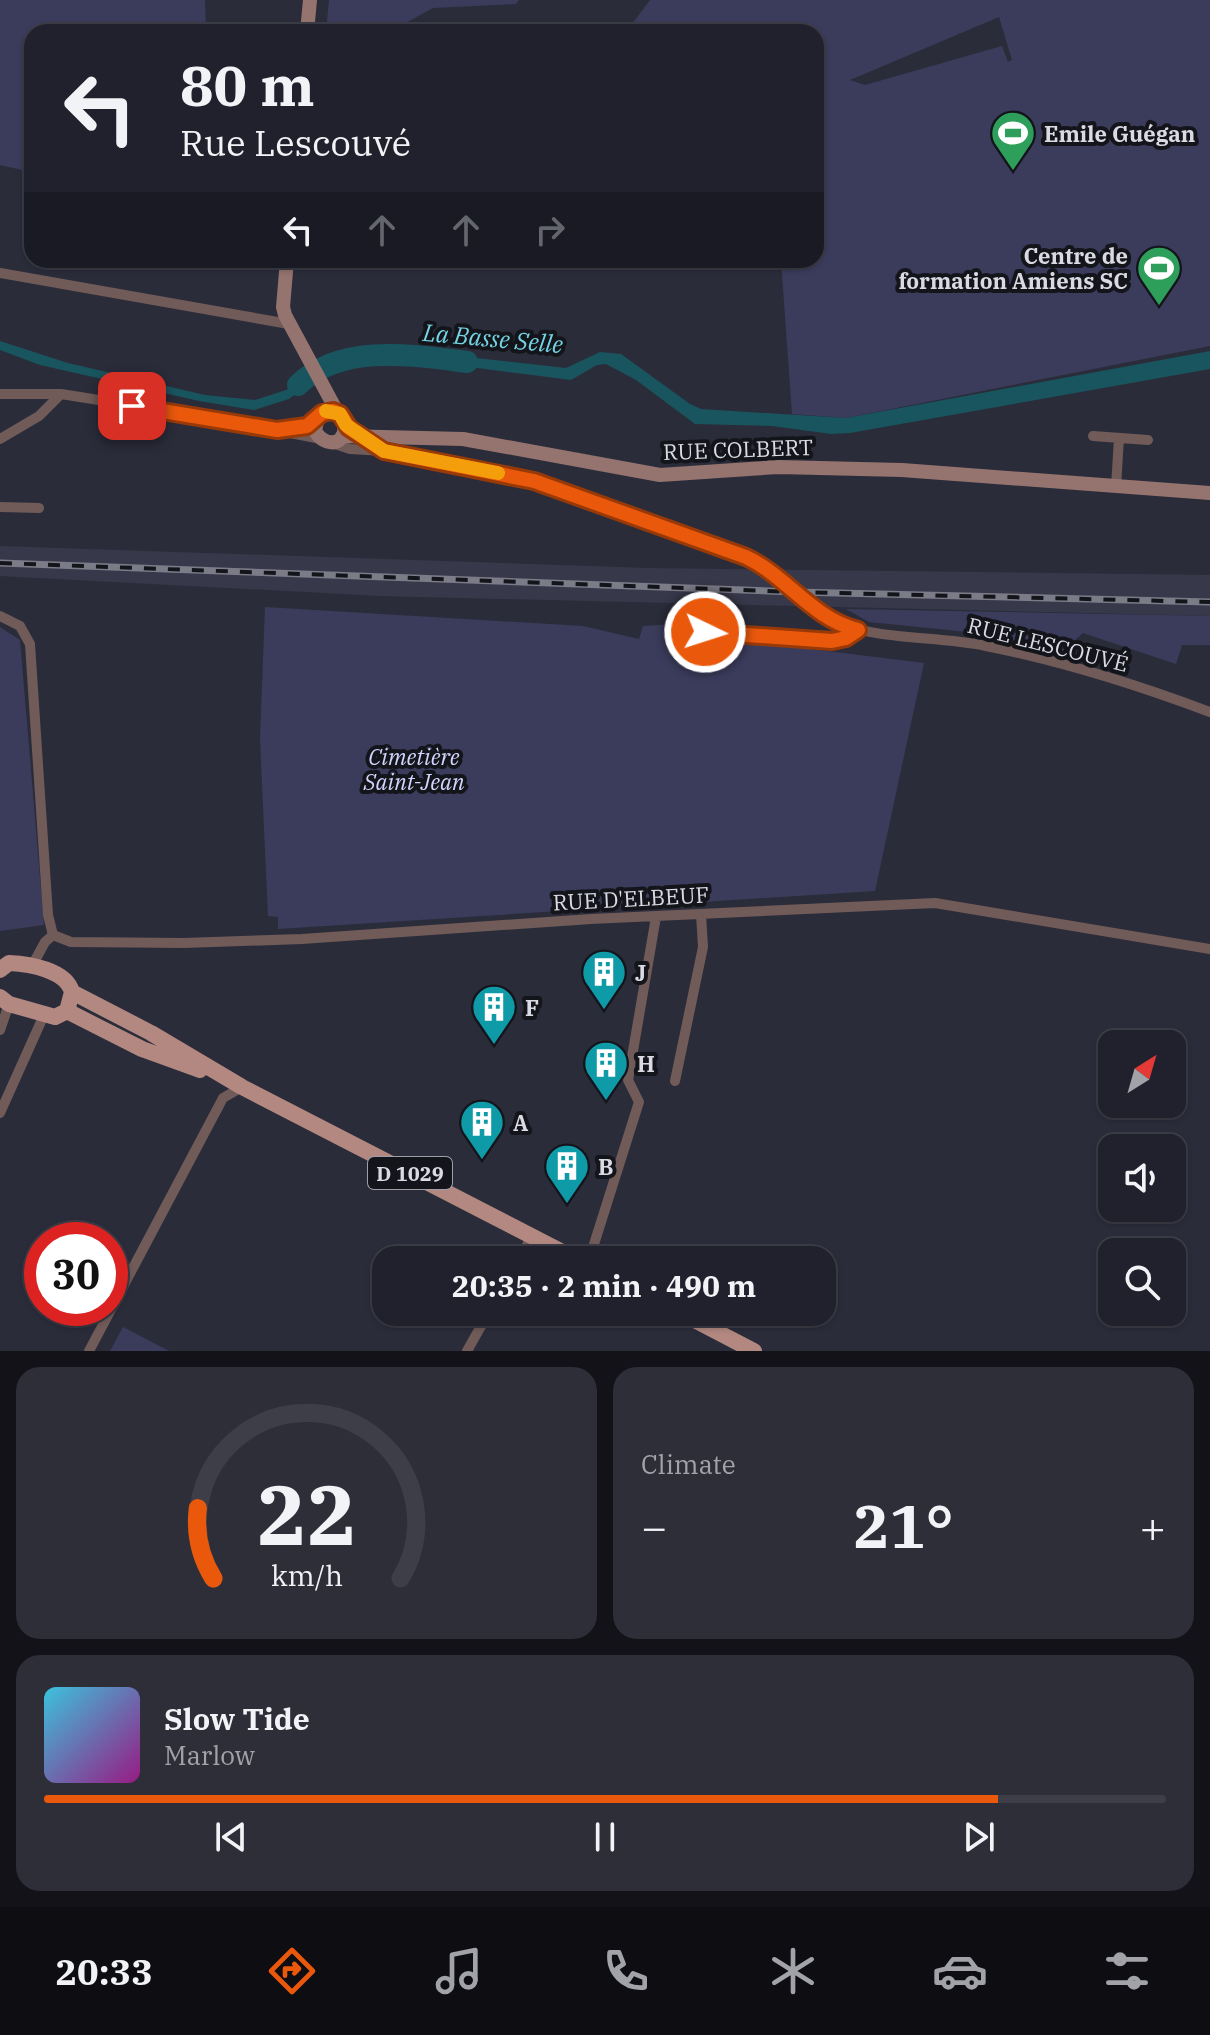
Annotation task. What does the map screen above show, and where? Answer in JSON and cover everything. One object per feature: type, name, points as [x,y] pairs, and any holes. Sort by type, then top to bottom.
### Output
[{"type":"main road","points":[[0,970],[9,963],[32,966],[66,980],[72,992],[67,1011],[55,1017],[5,1000]]},
{"type":"main road","name":"D 1029","points":[[72,992],[151,1033],[242,1087],[551,1246]]},
{"type":"main road","name":"D 1029","points":[[67,1011],[142,1049],[242,1087]]},
{"type":"main road","points":[[706,1326],[754,1351]]},
{"type":"street","points":[[308,24],[310,0]]},
{"type":"street","points":[[286,268],[283,307],[323,387],[336,431]]},
{"type":"street","points":[[0,273],[289,324]]},
{"type":"street","points":[[323,387],[315,431],[336,431],[364,438]]},
{"type":"street","name":"RUE LESCOUVÉ","points":[[0,394],[61,394],[277,430],[336,431],[350,449],[384,451],[534,481],[746,557],[776,574],[819,614],[858,630],[993,647],[1158,693],[1210,712]]},
{"type":"street","points":[[0,439],[39,416],[61,394]]},
{"type":"street","points":[[277,430],[296,429],[333,411],[336,431]]},
{"type":"street","points":[[1093,436],[1148,440]]},
{"type":"street","name":"RUE LESCOUVÉ","points":[[364,438],[384,451]]},
{"type":"street","name":"RUE COLBERT","points":[[364,438],[463,439],[660,475],[778,467],[902,470],[1210,493]]},
{"type":"street","points":[[1116,487],[1119,438]]},
{"type":"street","points":[[0,507],[39,508]]},
{"type":"street","points":[[0,616],[20,626],[30,644],[48,915],[53,935],[45,942],[32,966]]},
{"type":"street","points":[[705,632],[832,641],[846,638],[858,630]]},
{"type":"street","name":"RUE D'ELBEUF","points":[[53,935],[71,942],[184,943],[935,903],[1210,949]]},
{"type":"street","points":[[675,1081],[703,947],[701,914]]},
{"type":"street","points":[[593,1246],[639,1102],[628,1080],[656,917]]},
{"type":"street","points":[[0,1030],[5,1000]]},
{"type":"street","points":[[0,1113],[44,1015]]},
{"type":"street","points":[[89,1351],[223,1098],[242,1087]]},
{"type":"street","points":[[527,1246],[532,1236]]},
{"type":"street","points":[[467,1351],[481,1326]]},
{"type":"shaded area","points":[[0,341],[68,363],[205,395],[255,400],[292,388],[310,367],[316,378],[289,399],[254,410],[199,401],[40,365],[0,350]]},
{"type":"shaded area","points":[[1210,351],[1210,369],[831,434],[772,426],[695,424],[636,380],[606,364],[597,365],[571,380],[439,363],[440,354],[566,368],[600,352],[621,354],[701,409],[846,418]]},
{"type":"shaded area","points":[[0,546],[648,568],[1210,575],[1210,616],[380,596],[0,576]]},
{"type":"green space","points":[[0,0],[205,0],[206,24],[24,24],[24,170],[0,165]]},
{"type":"green space","points":[[329,0],[519,0],[516,4],[433,8],[404,24],[327,24]]},
{"type":"green space","name":"Emile Guégan","points":[[650,0],[1210,0],[1210,346],[846,418],[792,414],[782,268],[824,268],[824,24],[632,24]],"holes":[[[999,17],[1012,60],[1008,62],[1002,46],[865,85],[850,80]]]},
{"type":"green space","name":"Cimetière Saint-Jean","points":[[265,607],[583,626],[639,639],[643,626],[705,622],[706,636],[924,663],[875,891],[278,929],[278,917],[268,916],[260,739]]},
{"type":"green space","points":[[846,609],[1210,616],[1210,645],[1182,645],[1176,664],[1083,633],[1060,653],[968,632],[869,622]]},
{"type":"green space","points":[[0,627],[20,640],[44,925],[0,931]]},
{"type":"green space","points":[[123,1327],[169,1351],[110,1351]]},
{"type":"waterway","name":"La Basse Selle","points":[[298,385],[315,372],[356,357],[401,355],[467,362]]},
{"type":"railway","points":[[0,563],[795,592],[1210,602]]},
{"type":"slow traffic","points":[[326,411],[340,414],[346,425],[384,451],[498,473]]},
{"type":"place","name":"Emile Guégan","points":[[1013,172]]},
{"type":"place","name":"Centre de formation Amiens SC","points":[[1159,307]]},
{"type":"place","name":"J","points":[[604,1011]]},
{"type":"place","name":"F","points":[[494,1046]]},
{"type":"place","name":"H","points":[[606,1102]]},
{"type":"place","name":"A","points":[[482,1161]]},
{"type":"place","name":"B","points":[[567,1205]]},
{"type":"route","points":[[132,406],[277,430],[307,426],[325,411],[333,411],[343,417],[349,428],[384,451],[534,481],[746,557],[776,574],[819,614],[858,630],[846,638],[832,641],[705,632]]}]
